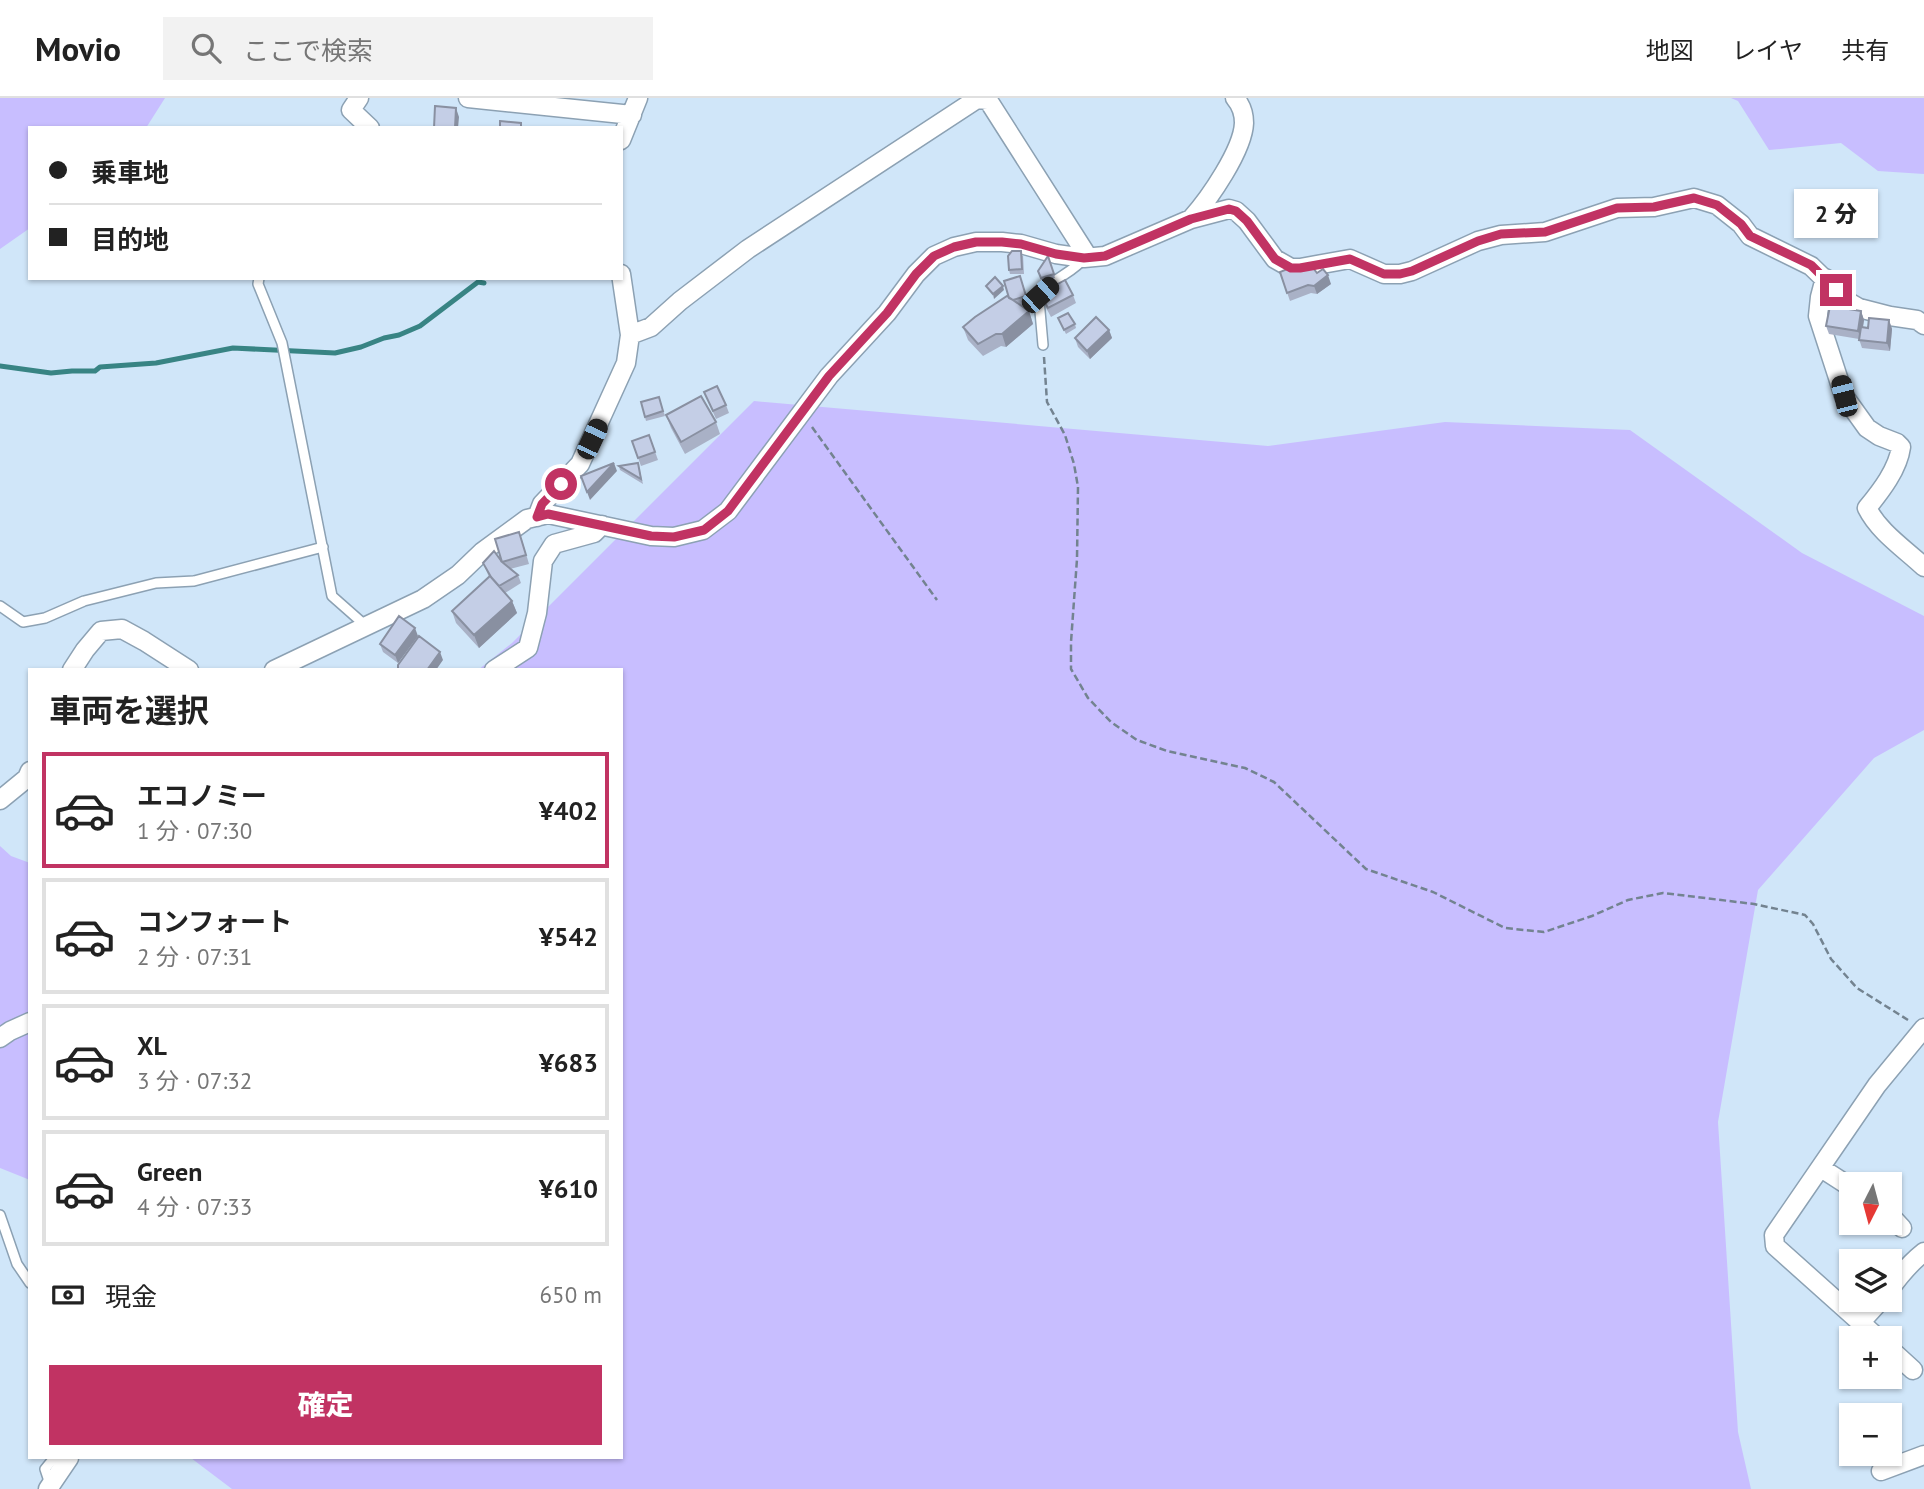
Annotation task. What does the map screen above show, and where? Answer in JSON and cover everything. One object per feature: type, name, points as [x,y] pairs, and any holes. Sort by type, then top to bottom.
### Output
[{"type":"street","points":[[359,98],[351,110],[368,126]]},
{"type":"street","points":[[468,98],[635,106],[623,135]]},
{"type":"street","points":[[1191,219],[1213,191],[1241,136],[1244,120],[1235,98]]},
{"type":"street","points":[[630,335],[651,327],[748,249],[977,99],[988,100],[1086,258]]},
{"type":"street","points":[[278,668],[423,599],[458,575],[482,552],[527,519],[548,514],[651,536],[674,537],[704,530],[728,511],[829,376],[887,313],[909,283],[934,256],[954,247],[976,242],[1021,244],[1056,254],[1086,258],[1105,256],[1191,219],[1222,210],[1236,211],[1247,221],[1275,259],[1291,268],[1350,259],[1377,272],[1392,275],[1412,271],[1478,241],[1501,234],[1545,232],[1617,208],[1654,207],[1694,198],[1717,205],[1736,219],[1750,236],[1811,265],[1847,301],[1859,308],[1890,317],[1917,320],[1924,325]]},
{"type":"street","points":[[1825,278],[1818,316],[1844,396],[1867,428],[1901,447],[1899,459],[1867,508],[1871,517],[1923,565]]},
{"type":"street","points":[[537,517],[542,504],[580,464],[626,363],[630,335],[622,280]]},
{"type":"street","points":[[497,668],[528,648],[537,613],[543,561],[554,544],[594,533],[602,525]]},
{"type":"street","points":[[73,668],[101,631],[122,629],[187,668]]},
{"type":"street","points":[[0,800],[28,776]]},
{"type":"street","points":[[0,1038],[28,1023]]},
{"type":"street","points":[[1865,1326],[1775,1246],[1773,1241],[1775,1231],[1877,1084],[1924,1028]]},
{"type":"street","points":[[1821,1168],[1839,1180]]},
{"type":"street","points":[[1902,1272],[1914,1259],[1924,1253]]},
{"type":"street","points":[[1861,1322],[1870,1312]]},
{"type":"street","points":[[1902,1360],[1913,1370]]},
{"type":"street","points":[[1881,1471],[1924,1455]]},
{"type":"street","points":[[49,1487],[68,1459]]},
{"type":"lane","points":[[1043,345],[1040,295],[1086,258]]},
{"type":"lane","points":[[259,280],[282,344],[332,596],[366,626]]},
{"type":"lane","points":[[0,606],[23,622],[45,618],[84,601],[156,583],[194,581],[323,547]]},
{"type":"lane","points":[[0,1215],[17,1264],[28,1280]]},
{"type":"lane","points":[[49,1487],[45,1469],[53,1459]]},
{"type":"path","points":[[1043,345],[1048,402],[1065,436],[1078,487],[1071,669],[1088,698],[1111,722],[1137,740],[1167,751],[1245,768],[1274,782],[1366,869],[1433,892],[1505,928],[1544,932],[1592,916],[1628,900],[1663,893],[1754,904],[1805,915],[1813,924],[1831,959],[1857,988],[1924,1028]]},
{"type":"path","points":[[801,413],[937,600]]},
{"type":"shaded area","points":[[0,98],[165,98],[147,126],[28,126],[28,229],[0,249]]},
{"type":"shaded area","points":[[1731,98],[1924,98],[1924,174],[1878,171],[1841,143],[1769,150],[1738,101]]},
{"type":"shaded area","points":[[754,401],[1268,446],[1445,422],[1630,430],[1802,553],[1924,616],[1924,730],[1874,758],[1758,890],[1718,1122],[1738,1432],[1751,1489],[232,1489],[192,1459],[623,1459],[623,668],[481,668],[512,643]]},
{"type":"shaded area","points":[[0,846],[11,856],[28,862],[28,1179],[0,1168]]},
{"type":"building","points":[[435,106],[456,108],[455,126],[434,126]]},
{"type":"building","points":[[500,121],[521,123],[521,126],[500,126]]},
{"type":"building","points":[[1012,251],[1021,251],[1022,269],[1009,270],[1008,256]]},
{"type":"building","points":[[1048,256],[1054,274],[1041,278],[1038,271]]},
{"type":"building","points":[[1310,264],[1317,273],[1323,269],[1328,275],[1314,286],[1308,285],[1287,293],[1280,272]]},
{"type":"building","points":[[1020,276],[1026,296],[1013,300],[1009,298],[1004,281]]},
{"type":"building","points":[[995,277],[1003,286],[993,294],[986,286]]},
{"type":"building","points":[[1065,280],[1073,295],[1048,308],[1040,294]]},
{"type":"building","points":[[1007,296],[1029,311],[1002,334],[996,334],[978,344],[963,327]]},
{"type":"building","points":[[1830,306],[1861,311],[1858,331],[1826,326]]},
{"type":"building","points":[[1068,313],[1075,324],[1064,330],[1058,318]]},
{"type":"building","points":[[1096,317],[1109,330],[1087,351],[1075,338]]},
{"type":"building","points":[[1869,318],[1889,320],[1887,343],[1859,340],[1861,327],[1868,328]]},
{"type":"building","points":[[717,386],[726,405],[713,411],[704,392]]},
{"type":"building","points":[[701,396],[716,422],[681,442],[666,415]]},
{"type":"building","points":[[659,397],[663,411],[645,417],[641,402]]},
{"type":"building","points":[[649,435],[655,452],[638,458],[632,441]]},
{"type":"building","points":[[614,463],[587,492],[581,476]]},
{"type":"building","points":[[638,463],[641,479],[619,466]]},
{"type":"building","points":[[519,532],[526,555],[502,562],[495,539]]},
{"type":"building","points":[[494,551],[502,562],[518,575],[499,586],[483,563]]},
{"type":"building","points":[[490,576],[512,601],[474,635],[452,611]]},
{"type":"building","points":[[399,616],[415,628],[395,655],[380,644]]},
{"type":"building","points":[[419,636],[440,652],[428,668],[398,668]]},
{"type":"waterway","points":[[0,366],[51,373],[95,371],[100,367],[156,363],[233,348],[335,353],[399,335],[420,326],[478,282],[484,283]]},
{"type":"route","points":[[561,484],[542,504],[537,517],[548,514],[651,536],[674,537],[704,530],[728,511],[829,376],[887,313],[916,274],[934,256],[954,247],[976,242],[1021,244],[1056,254],[1084,258],[1105,256],[1191,219],[1229,209],[1236,211],[1247,221],[1275,259],[1291,268],[1350,259],[1377,272],[1392,275],[1412,271],[1478,241],[1501,234],[1545,232],[1617,208],[1654,207],[1694,198],[1717,205],[1741,224],[1750,236],[1811,265],[1836,290]]}]
